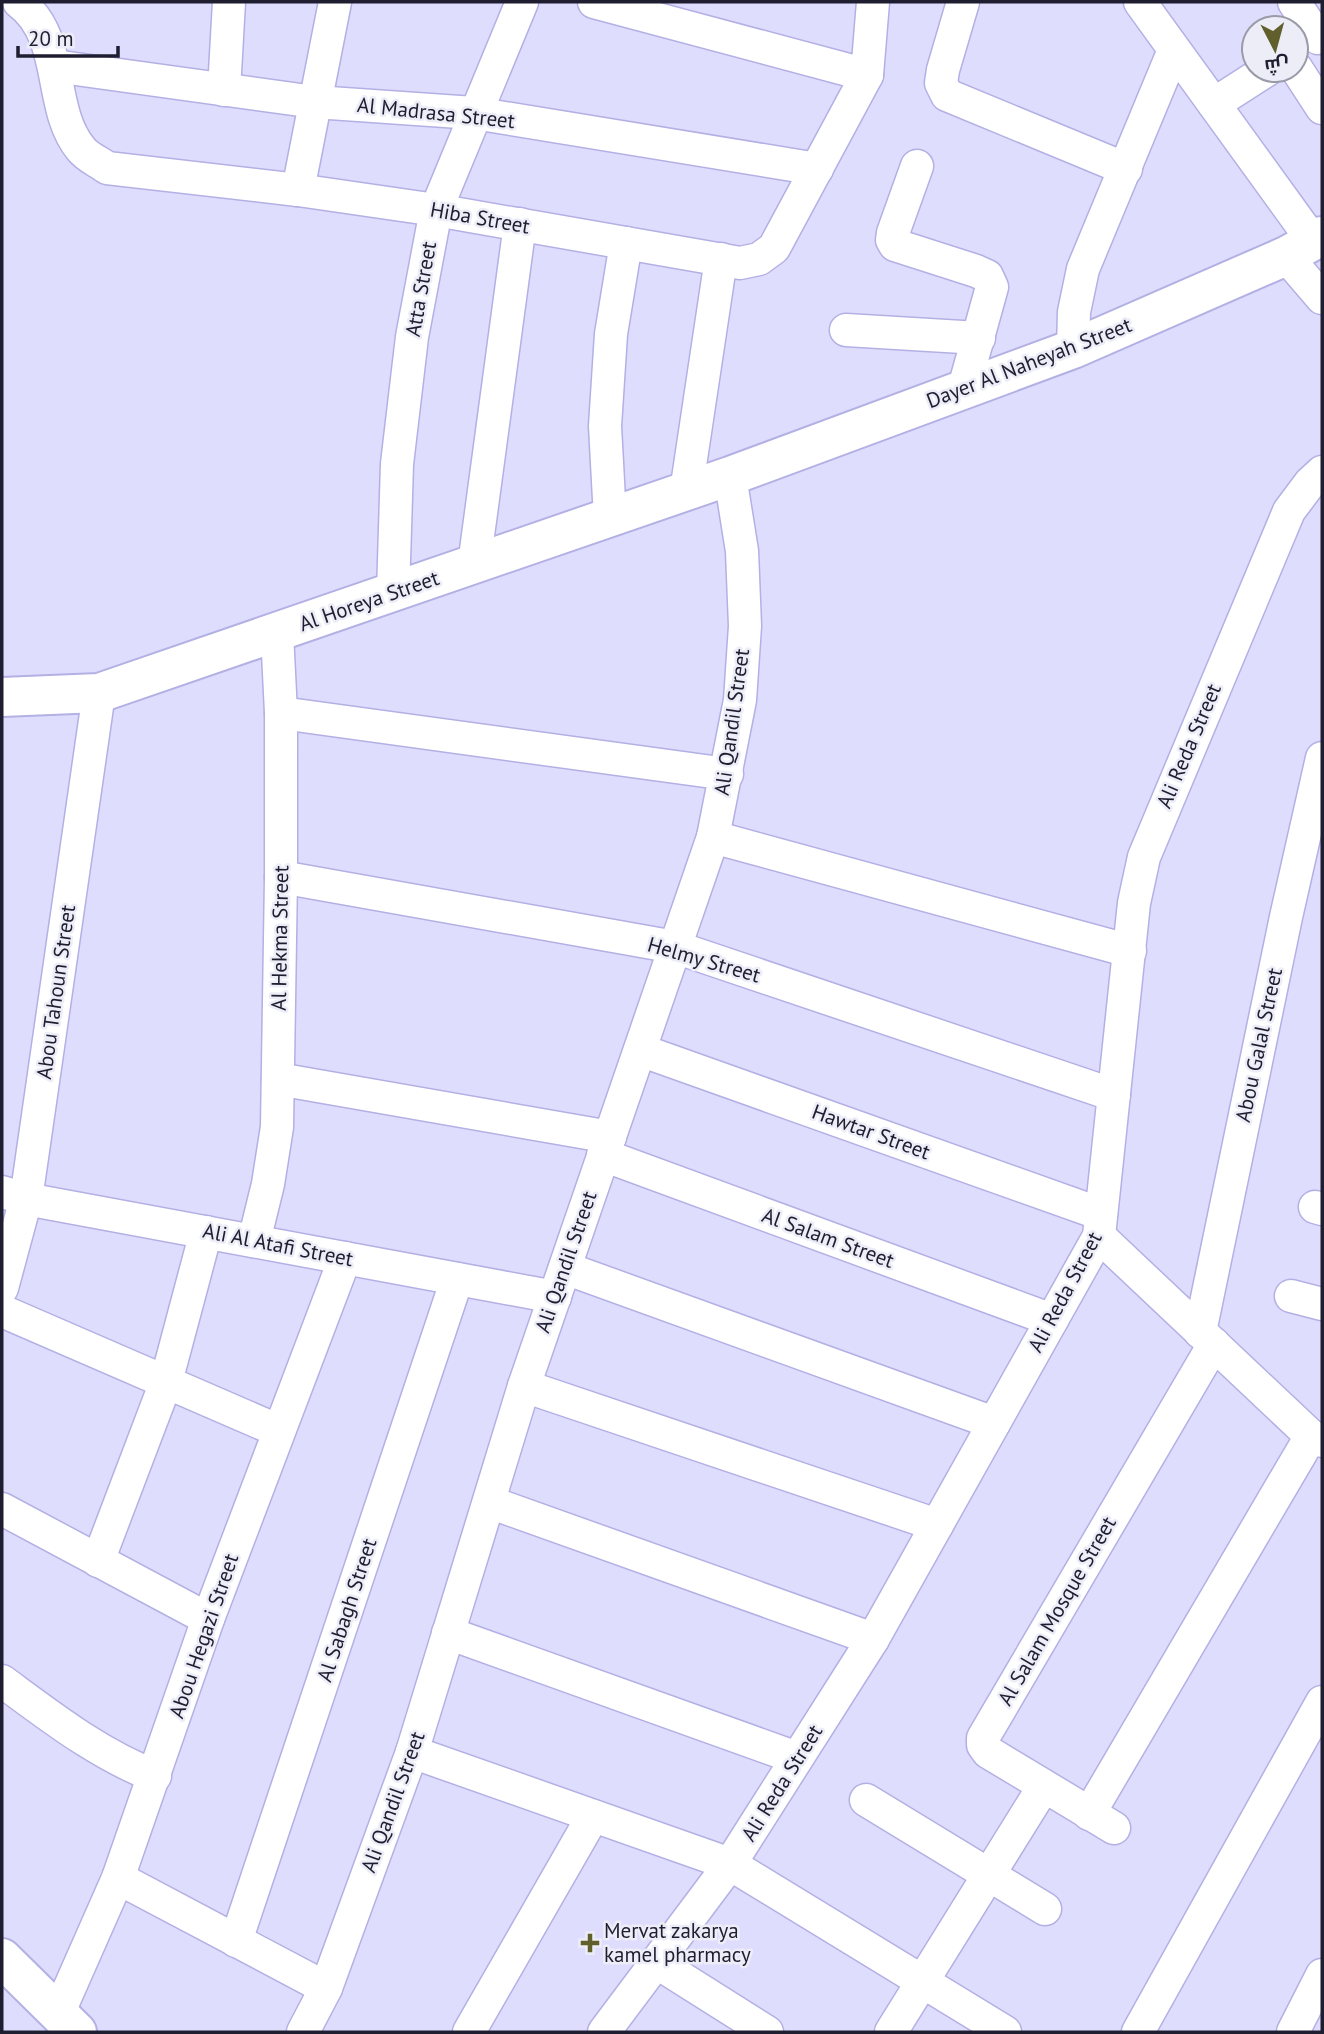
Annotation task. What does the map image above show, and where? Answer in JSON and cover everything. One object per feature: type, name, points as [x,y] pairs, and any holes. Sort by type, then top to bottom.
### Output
[{"type":"street","points":[[224,90],[229,2]]},
{"type":"street","points":[[298,190],[335,2]]},
{"type":"street","name":"Atta Street","points":[[393,593],[400,439],[412,337],[436,210],[522,2]]},
{"type":"street","points":[[594,2],[867,75]]},
{"type":"street","name":"Hiba Street","points":[[32,3],[54,66],[66,121],[81,149],[107,168],[298,190],[436,210],[740,263],[759,259],[774,248],[867,75],[873,2]]},
{"type":"street","points":[[963,2],[943,70],[942,83],[947,95],[1126,169]]},
{"type":"street","points":[[1140,2],[1214,104],[1307,245],[1322,298]]},
{"type":"street","points":[[1294,2],[1312,41]]},
{"type":"street","points":[[1073,349],[1074,312],[1083,269],[1174,50]]},
{"type":"street","name":"Al Madrasa Street","points":[[54,66],[315,102],[474,113],[817,169]]},
{"type":"street","points":[[1214,104],[1245,84]]},
{"type":"street","points":[[1306,84],[1322,108]]},
{"type":"street","points":[[917,166],[892,240],[895,245],[987,276],[992,287],[964,388]]},
{"type":"street","points":[[474,565],[520,225]]},
{"type":"street","points":[[610,518],[605,426],[611,334],[626,243]]},
{"type":"street","name":"Dayer Al Naheyah Street","points":[[730,477],[1073,349],[1307,245]]},
{"type":"street","points":[[686,492],[721,259]]},
{"type":"street","points":[[846,330],[979,338]]},
{"type":"street","name":"Ali Reda Street","points":[[604,2032],[730,1864],[873,1639],[1052,1320],[1100,1225],[1134,904],[1142,869],[1162,813],[1289,511],[1322,472]]},
{"type":"street","name":"Al Horeya Street","points":[[2,697],[99,693],[730,477]]},
{"type":"street","name":"Ali Qandil Street","points":[[303,2032],[326,1988],[412,1752],[524,1385],[713,837],[740,700],[745,625],[741,551],[730,477]]},
{"type":"street","name":"Al Hekma Street","points":[[254,1241],[268,1184],[277,1127],[281,877],[278,632]]},
{"type":"street","name":"Abou Tahoun Street","points":[[2,1288],[14,1195],[99,693]]},
{"type":"street","points":[[281,713],[727,774]]},
{"type":"street","name":"Abou Galal Street","points":[[1207,1338],[1286,917],[1322,758]]},
{"type":"street","points":[[713,837],[1130,951]]},
{"type":"street","name":"Helmy Street","points":[[281,877],[675,947],[1114,1096]]},
{"type":"street","name":"Hawtar Street","points":[[640,1050],[1100,1225]]},
{"type":"street","name":"Al Salam Street","points":[[278,1079],[606,1146],[1052,1320]]},
{"type":"street","name":"Ali Al Atafi Street","points":[[14,1195],[457,1279],[560,1282],[994,1423]]},
{"type":"street","points":[[1100,1225],[1207,1338],[1316,1438]]},
{"type":"street","points":[[98,1561],[166,1382],[206,1232]]},
{"type":"street","name":"Abou Hegazi Street","points":[[68,2023],[208,1619],[345,1258]]},
{"type":"street","name":"Al Sabagh Street","points":[[236,1941],[457,1279]]},
{"type":"street","points":[[1291,1296],[1322,1304]]},
{"type":"street","points":[[2,1311],[279,1431]]},
{"type":"street","name":"Al Salam Mosque Street","points":[[1207,1338],[983,1738],[989,1752],[1102,1821],[1316,1438]]},
{"type":"street","points":[[524,1385],[937,1525]]},
{"type":"street","points":[[489,1502],[873,1639]]},
{"type":"street","points":[[2,1510],[208,1619]]},
{"type":"street","points":[[449,1633],[797,1758]]},
{"type":"street","points":[[2,1681],[83,1741],[155,1776]]},
{"type":"street","points":[[1138,2032],[1322,1702]]},
{"type":"street","points":[[412,1752],[730,1864],[1005,2032]]},
{"type":"street","points":[[891,2032],[1044,1786]]},
{"type":"street","points":[[866,1800],[1045,1909]]},
{"type":"street","points":[[469,2032],[593,1816]]},
{"type":"street","points":[[118,1878],[326,1988]]},
{"type":"street","points":[[2,1958],[68,2023]]},
{"type":"street","points":[[656,1962],[756,2029]]},
{"type":"street","points":[[1293,2032],[1322,1975]]},
{"type":"place","name":"Mervat zakarya kamel pharmacy","points":[[590,1943]]}]
